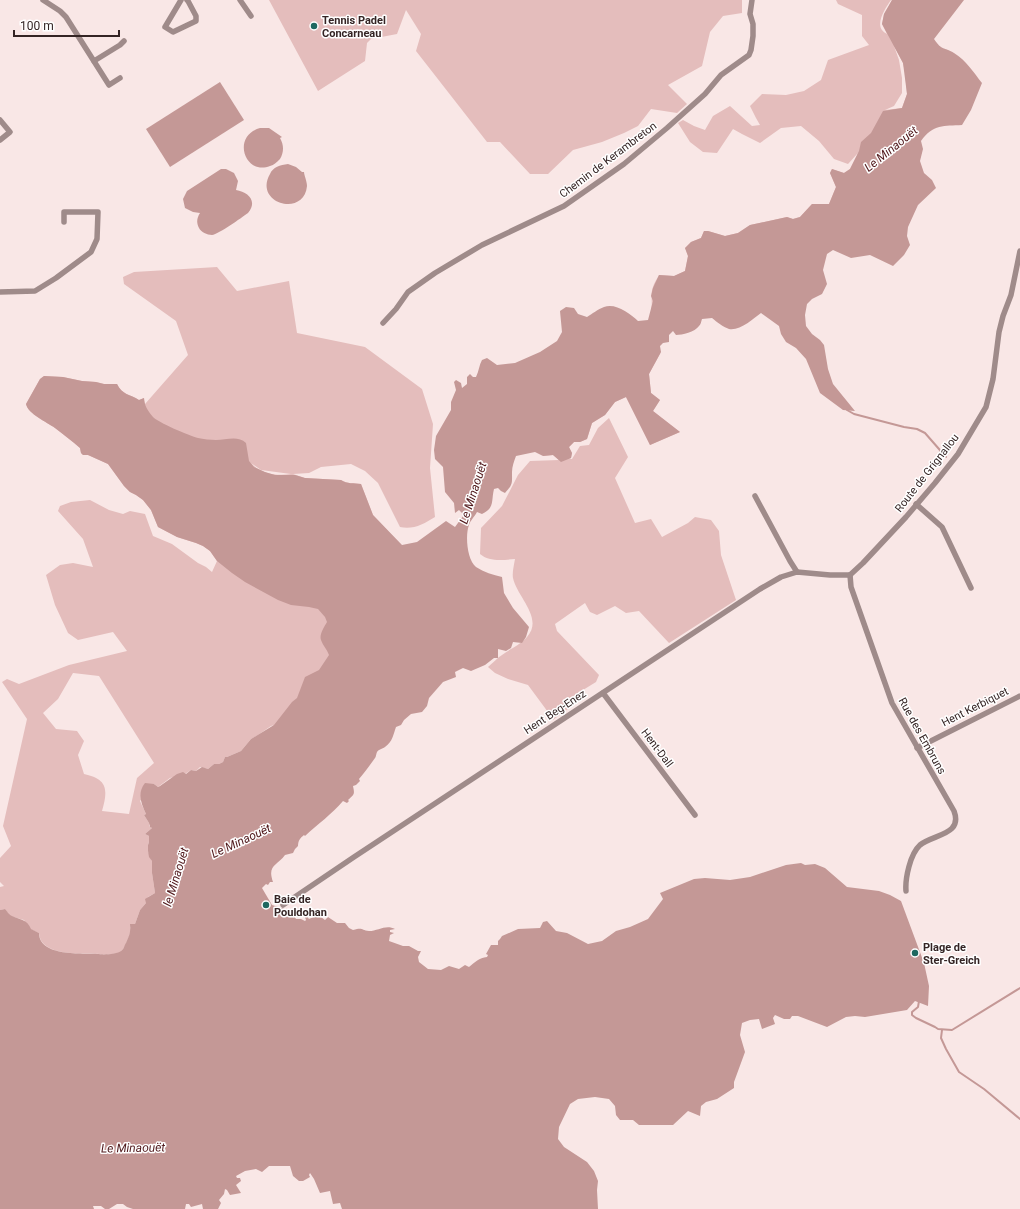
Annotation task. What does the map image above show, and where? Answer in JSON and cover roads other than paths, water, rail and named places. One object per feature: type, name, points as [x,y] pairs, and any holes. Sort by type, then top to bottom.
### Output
[{"type":"street","points":[[43,0],[60,11],[66,17],[109,85],[120,78]]},
{"type":"street","points":[[181,0],[165,27],[173,32],[196,21],[196,16],[187,0]]},
{"type":"street","points":[[240,0],[251,16]]},
{"type":"street","name":"Chemin de Kerambreton","points":[[383,323],[396,309],[408,292],[435,273],[482,245],[564,206],[624,164],[668,128],[705,94],[721,75],[749,55],[753,36],[753,24],[750,14],[752,0]]},
{"type":"street","points":[[94,62],[124,41]]},
{"type":"street","points":[[0,120],[10,132],[0,140]]},
{"type":"street","points":[[0,292],[35,291],[56,278],[91,252],[97,239],[98,212],[64,212],[64,222]]},
{"type":"street","name":"Route de Grignallou","points":[[850,575],[863,563],[916,504],[958,454],[986,407],[993,379],[999,332],[1003,316],[1012,295],[1020,251]]},
{"type":"street","points":[[755,496],[797,572]]},
{"type":"street","points":[[916,504],[942,527],[971,588]]},
{"type":"street","name":"Hent Beg-Enez","points":[[283,905],[760,589],[781,577],[797,572],[850,575]]},
{"type":"street","name":"Rue des Embruns","points":[[850,575],[852,587],[892,703],[954,811],[956,821],[952,829],[921,844],[915,851],[911,860],[906,891]]},
{"type":"street","name":"Hent-Dall","points":[[604,693],[695,815]]},
{"type":"street","name":"Hent Kerbiquet","points":[[917,748],[1020,696]]},
{"type":"water","points":[[892,0],[964,0],[934,39],[941,47],[954,53],[962,59],[982,83],[971,110],[962,125],[939,127],[930,131],[921,141],[923,149],[920,161],[924,173],[932,180],[936,188],[918,205],[908,227],[907,236],[910,245],[904,255],[893,266],[870,255],[851,258],[833,250],[827,254],[823,270],[827,284],[822,294],[812,299],[807,304],[805,315],[806,326],[824,345],[828,369],[833,384],[855,411],[843,410],[820,393],[806,359],[796,348],[786,342],[781,334],[779,326],[761,313],[746,324],[733,329],[725,327],[712,318],[702,319],[700,325],[692,331],[685,334],[676,335],[673,331],[669,335],[669,342],[663,343],[660,346],[661,352],[649,374],[651,393],[660,400],[653,411],[680,432],[650,445],[626,397],[615,402],[605,415],[592,423],[587,439],[580,442],[574,442],[569,447],[572,453],[571,458],[561,462],[553,455],[543,456],[535,452],[516,456],[512,468],[511,486],[505,493],[498,488],[494,489],[491,507],[482,514],[477,512],[470,523],[467,541],[473,564],[482,570],[502,577],[504,593],[513,608],[529,627],[526,637],[522,643],[513,642],[511,648],[506,651],[498,649],[498,658],[494,658],[485,665],[471,671],[463,668],[455,672],[456,677],[443,682],[429,698],[427,706],[422,712],[411,714],[401,725],[396,727],[390,742],[378,751],[375,758],[359,779],[360,781],[353,786],[354,793],[348,800],[349,801],[347,803],[343,801],[325,819],[305,836],[304,835],[301,837],[298,846],[293,853],[285,855],[272,869],[271,876],[273,882],[270,882],[268,885],[266,884],[262,888],[272,905],[288,910],[296,919],[306,920],[303,912],[309,919],[318,915],[325,920],[328,917],[337,923],[345,923],[353,930],[360,929],[372,931],[385,927],[395,929],[390,930],[390,932],[394,933],[390,935],[389,941],[421,951],[418,957],[419,962],[428,969],[441,970],[449,966],[459,969],[465,965],[469,967],[479,959],[487,957],[488,955],[486,954],[491,945],[498,945],[498,941],[502,936],[518,929],[540,928],[543,922],[547,921],[556,931],[567,933],[588,944],[602,941],[616,931],[648,919],[663,899],[660,893],[694,879],[705,878],[730,880],[750,877],[786,865],[801,863],[805,865],[815,864],[825,868],[847,887],[879,891],[901,901],[924,963],[929,986],[928,1006],[915,1001],[907,1010],[865,1017],[846,1017],[827,1027],[798,1016],[792,1016],[790,1019],[784,1019],[775,1015],[773,1018],[775,1024],[762,1029],[759,1019],[742,1023],[740,1035],[745,1052],[734,1082],[734,1088],[717,1099],[706,1102],[701,1106],[700,1116],[688,1111],[673,1125],[639,1125],[633,1120],[620,1120],[616,1115],[615,1106],[609,1099],[595,1097],[578,1099],[570,1104],[559,1127],[558,1139],[564,1147],[587,1162],[594,1171],[598,1181],[598,1209],[342,1209],[340,1203],[333,1204],[330,1191],[320,1193],[310,1173],[310,1177],[303,1181],[299,1181],[293,1176],[290,1166],[269,1166],[262,1172],[256,1169],[245,1171],[236,1176],[237,1178],[240,1178],[241,1181],[236,1185],[241,1193],[230,1195],[225,1189],[224,1194],[219,1200],[221,1203],[218,1209],[203,1209],[202,1204],[191,1207],[189,1204],[186,1204],[185,1209],[133,1209],[123,1204],[117,1204],[109,1209],[105,1209],[101,1206],[93,1206],[94,1209],[0,1209],[0,910],[5,909],[9,914],[27,923],[31,929],[39,933],[41,941],[46,946],[54,950],[73,953],[104,954],[114,954],[121,951],[129,936],[130,924],[135,924],[140,910],[146,903],[145,899],[155,893],[152,861],[149,857],[148,851],[149,836],[145,834],[152,828],[144,815],[146,814],[140,794],[145,783],[154,784],[158,787],[177,774],[183,772],[186,774],[191,770],[196,771],[202,767],[208,769],[214,764],[223,762],[225,757],[241,751],[251,739],[274,725],[292,702],[297,698],[305,677],[319,670],[329,655],[321,638],[322,631],[327,622],[325,617],[318,609],[291,605],[278,600],[232,573],[217,561],[210,551],[203,546],[177,537],[158,527],[151,510],[143,500],[130,492],[124,486],[108,464],[88,455],[83,455],[80,448],[74,443],[30,411],[26,404],[40,379],[44,376],[63,377],[104,384],[117,384],[126,394],[139,400],[144,398],[147,408],[153,417],[174,429],[200,438],[216,440],[232,438],[243,441],[246,443],[249,461],[254,467],[265,472],[275,475],[295,475],[305,478],[341,480],[348,483],[361,484],[373,515],[402,545],[417,542],[446,521],[455,527],[463,516],[459,510],[455,513],[454,503],[445,492],[443,467],[435,459],[434,450],[436,436],[451,410],[451,402],[456,390],[454,382],[456,380],[461,383],[462,388],[467,384],[467,377],[470,374],[473,377],[476,377],[482,360],[487,358],[497,365],[515,363],[540,352],[557,341],[562,332],[560,311],[566,307],[574,308],[578,314],[587,317],[597,310],[613,306],[626,312],[638,321],[648,320],[653,301],[651,296],[659,275],[674,276],[685,271],[688,256],[685,248],[691,242],[701,238],[704,231],[725,236],[738,233],[750,225],[787,217],[793,219],[800,217],[812,204],[829,204],[836,187],[830,173],[832,169],[844,173],[850,169],[859,151],[861,142],[871,133],[883,111],[902,108],[907,94],[903,63],[882,24],[884,14]]},
{"type":"water","points":[[220,82],[244,120],[170,167],[146,129]]},
{"type":"water","points":[[260,128],[269,128],[282,137],[280,138],[283,148],[280,159],[277,162],[271,166],[261,168],[248,160],[245,154],[244,146],[246,139],[251,132]]},
{"type":"water","points":[[288,164],[304,172],[307,182],[304,196],[298,202],[289,204],[281,203],[273,199],[268,193],[267,184],[270,174],[275,168]]},
{"type":"water","points":[[221,169],[226,169],[234,173],[238,181],[236,190],[248,195],[252,201],[252,205],[248,213],[230,226],[220,232],[210,235],[203,232],[197,224],[200,213],[193,212],[185,208],[183,199],[187,191]]},
{"type":"waterway","points":[[847,410],[854,414],[917,429],[925,433],[946,457]]},
{"type":"waterway","points":[[919,1001],[918,1007],[912,1012],[912,1015],[938,1029],[952,1030],[1020,988]]},
{"type":"waterway","points":[[942,1030],[941,1038],[959,1072],[984,1089],[1020,1119]]},
{"type":"place","name":"Tennis Padel Concarneau","points":[[314,26]]},
{"type":"place","name":"Baie de Pouldohan","points":[[266,905]]},
{"type":"place","name":"Plage de Ster-Greich","points":[[915,953]]},
{"type":"water label","name":"Le Minaouët","points":[[891,149]]},
{"type":"water label","name":"Le Minaouët","points":[[473,493]]},
{"type":"water label","name":"Le Minaouët","points":[[241,841]]},
{"type":"water label","name":"le Minaouët","points":[[176,877]]},
{"type":"water label","name":"Le Minaouët","points":[[133,1148]]}]
